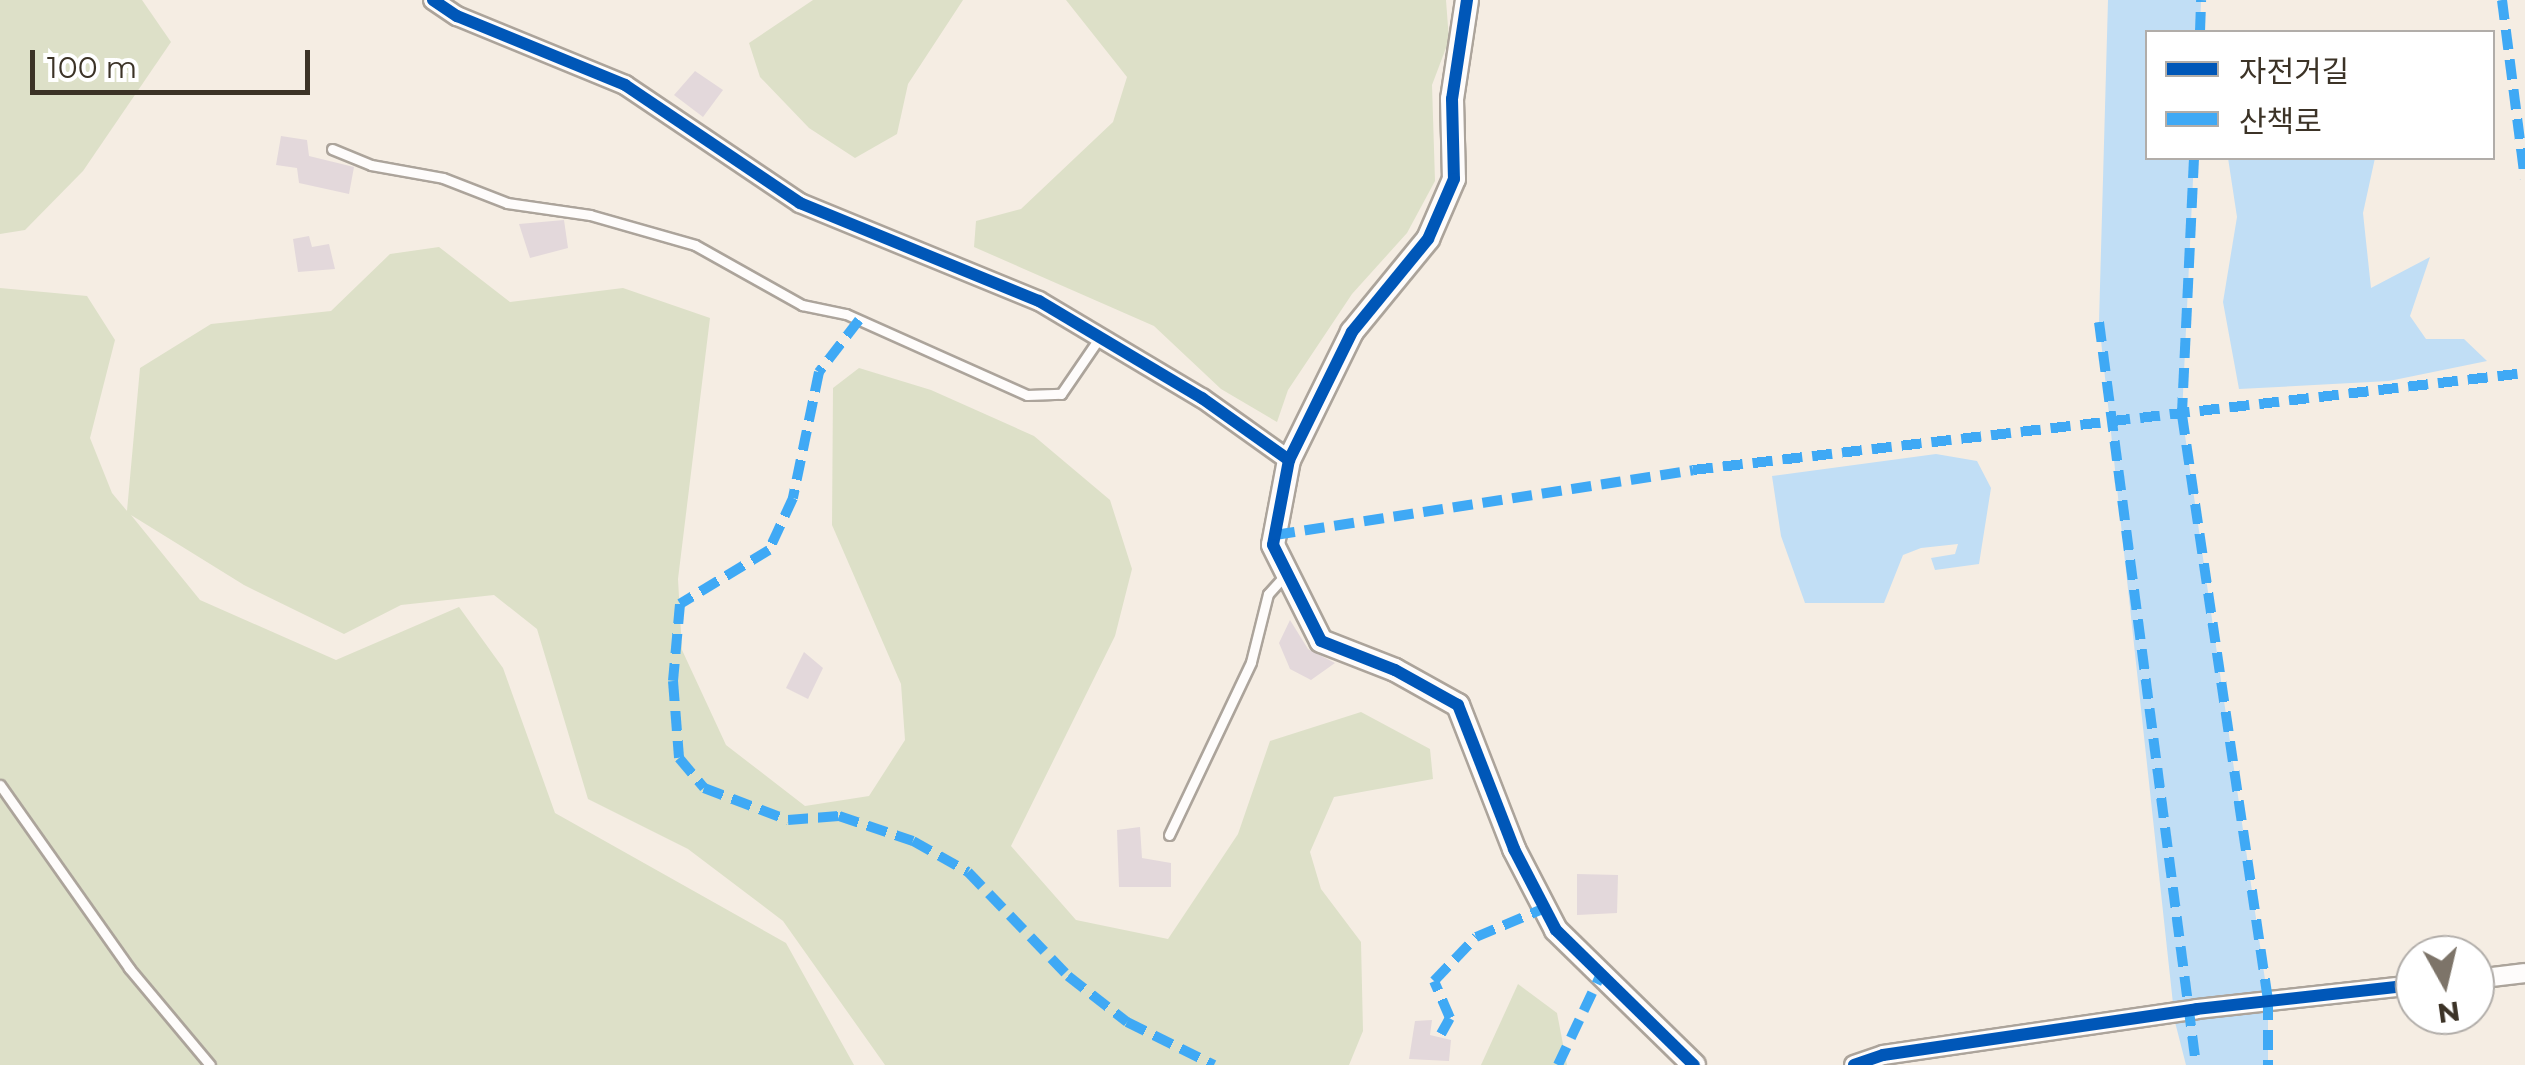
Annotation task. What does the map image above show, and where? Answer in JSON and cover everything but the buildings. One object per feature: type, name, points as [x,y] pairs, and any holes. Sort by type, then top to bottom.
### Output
[{"type":"street","points":[[434,0],[457,16],[625,84],[800,203],[1039,301],[1202,398],[1289,460]]},
{"type":"street","points":[[1467,0],[1452,99],[1454,179],[1428,239],[1352,332],[1289,460],[1273,545],[1321,642],[1395,670],[1458,705],[1514,848],[1556,930],[1694,1065]]},
{"type":"street","points":[[2495,976],[2525,974]]},
{"type":"street","points":[[1854,1065],[1883,1055],[2197,1009],[2395,987]]},
{"type":"lane","points":[[332,148],[371,165],[444,178],[506,203],[590,215],[695,245],[802,305],[846,314],[1027,395],[1061,394],[1100,337]]},
{"type":"lane","points":[[1169,835],[1252,662],[1268,594],[1287,572]]},
{"type":"lane","points":[[0,785],[129,968],[210,1065]]},
{"type":"green space","points":[[0,0],[142,0],[171,42],[83,171],[25,230],[0,234]]},
{"type":"green space","points":[[813,0],[963,0],[908,84],[897,134],[855,158],[809,128],[760,77],[749,43]]},
{"type":"green space","points":[[1066,0],[1446,0],[1449,40],[1432,85],[1435,181],[1407,233],[1352,294],[1288,390],[1277,422],[1221,389],[1154,326],[974,247],[976,221],[1021,209],[1113,122],[1127,77]]},
{"type":"green space","points":[[439,247],[510,302],[623,288],[710,318],[678,579],[682,650],[726,745],[805,806],[869,796],[905,740],[901,684],[832,525],[833,388],[859,368],[931,390],[1034,436],[1110,500],[1132,569],[1115,636],[1011,846],[1076,920],[1168,939],[1238,834],[1270,741],[1361,712],[1430,749],[1433,779],[1334,797],[1310,852],[1321,889],[1361,942],[1363,1031],[1349,1065],[885,1065],[783,921],[688,849],[588,799],[537,629],[494,595],[401,605],[344,634],[244,585],[131,515],[200,600],[336,660],[459,607],[503,668],[555,813],[786,943],[854,1065],[0,1065],[0,288],[87,296],[115,340],[90,438],[112,493],[127,511],[140,368],[211,324],[331,311],[390,254]]},
{"type":"green space","points":[[1518,984],[1557,1013],[1567,1065],[1481,1065]]},
{"type":"water","points":[[2108,0],[2201,0],[2200,30],[2145,30],[2145,160],[2194,160],[2182,415],[2268,1000],[2268,1065],[2186,1065],[2175,1022],[2099,322]]},
{"type":"water","points":[[2228,160],[2375,160],[2363,213],[2371,288],[2430,257],[2410,316],[2426,339],[2464,339],[2487,361],[2389,381],[2239,389],[2223,302],[2237,217]]},
{"type":"water","points":[[1936,454],[1977,461],[1991,488],[1979,564],[1935,570],[1931,558],[1955,554],[1958,544],[1921,548],[1903,555],[1884,603],[1805,603],[1781,536],[1772,476]]},
{"type":"marked path","points":[[2200,30],[2201,0]]},
{"type":"marked path","points":[[2502,0],[2525,179]]},
{"type":"marked path","points":[[2194,160],[2182,415],[2268,1000],[2268,1065]]},
{"type":"marked path","points":[[859,320],[819,372],[793,498],[769,550],[680,604],[673,681],[679,758],[704,788],[788,820],[839,816],[913,841],[968,872],[1068,976],[1127,1022],[1214,1065]]},
{"type":"marked path","points":[[2099,322],[2196,1065]]},
{"type":"marked path","points":[[1275,535],[1693,470],[2525,373]]},
{"type":"marked path","points":[[1441,1034],[1450,1018],[1434,981],[1476,937],[1545,908]]},
{"type":"marked path","points":[[1558,1065],[1603,970]]},
{"type":"cycle path","points":[[433,0],[457,16],[625,85],[800,203],[1039,301],[1202,398],[1289,460]]},
{"type":"cycle path","points":[[1467,0],[1452,99],[1454,179],[1428,239],[1352,332],[1289,460],[1273,545],[1321,641],[1395,670],[1458,705],[1514,849],[1556,930],[1694,1065]]},
{"type":"cycle path","points":[[1854,1065],[1883,1055],[2197,1009],[2395,987]]}]
